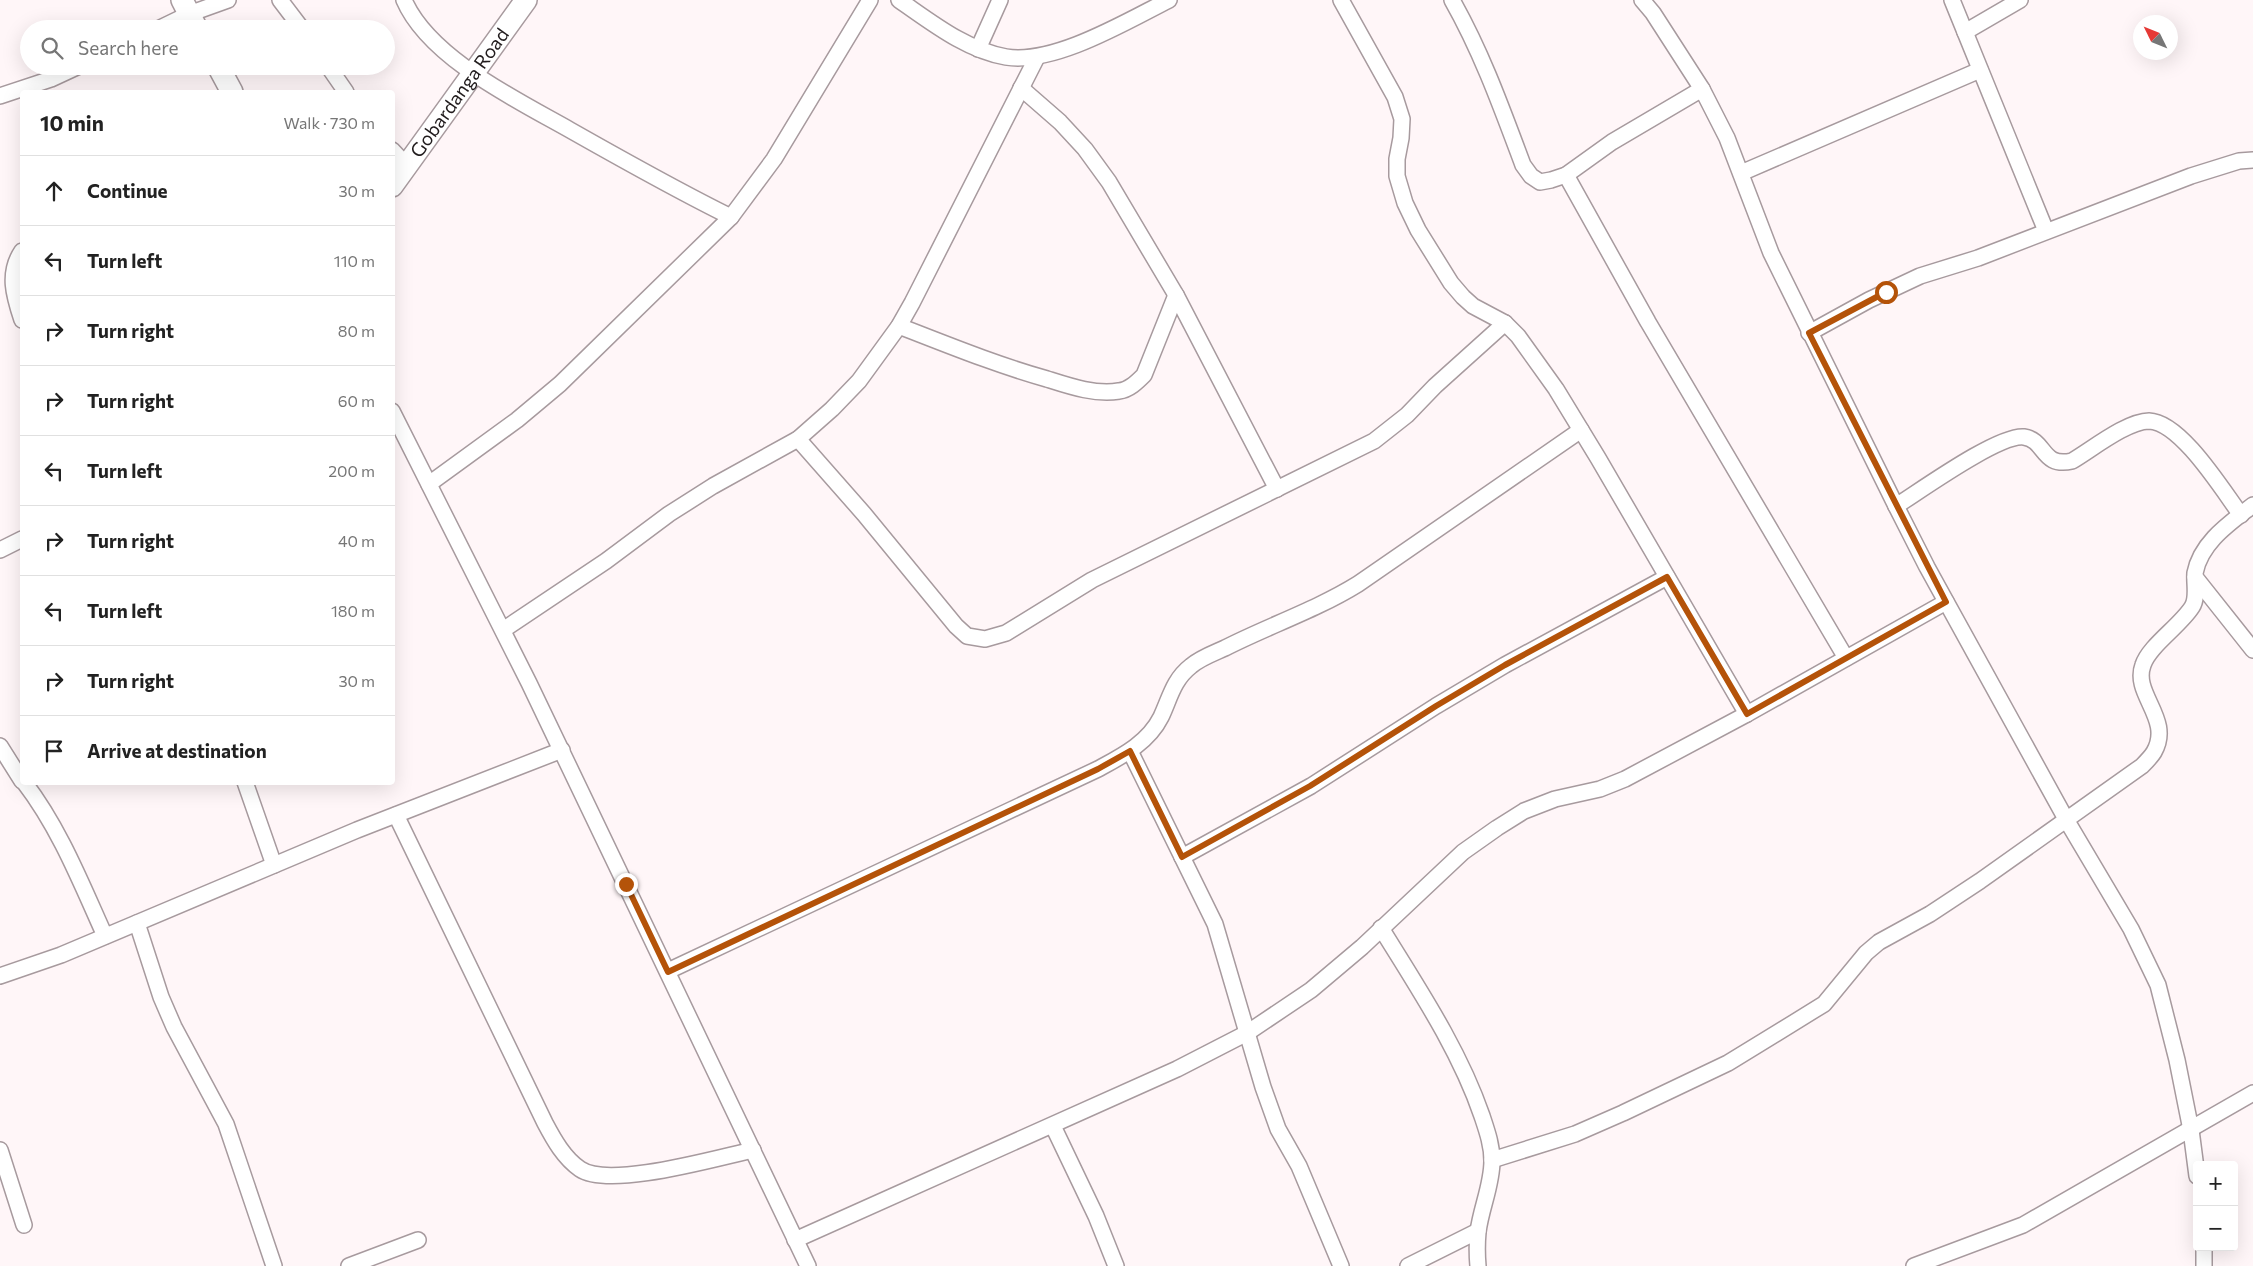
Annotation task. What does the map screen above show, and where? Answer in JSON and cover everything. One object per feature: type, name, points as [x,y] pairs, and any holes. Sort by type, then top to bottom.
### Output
[{"type":"main road","name":"Gobardanga Road","points":[[395,182],[526,0]]},
{"type":"main road","points":[[223,75],[231,90]]},
{"type":"street","points":[[177,20],[228,0]]},
{"type":"street","points":[[280,0],[295,20]]},
{"type":"street","points":[[404,0],[412,14],[434,40],[472,74],[671,187],[731,217]]},
{"type":"street","points":[[429,484],[517,420],[560,384],[731,217],[774,159],[870,0]]},
{"type":"street","points":[[899,0],[940,29],[978,49],[1007,57],[1037,57],[1077,44],[1170,0]]},
{"type":"street","points":[[978,49],[1000,0]]},
{"type":"street","points":[[1341,0],[1395,98],[1402,119],[1397,158],[1397,176],[1405,203],[1414,221],[1451,283],[1463,297],[1473,306],[1505,323],[1535,358],[1581,430],[1747,714]]},
{"type":"street","points":[[1452,0],[1474,38],[1490,75],[1523,165],[1530,176],[1540,182],[1566,175],[1612,142],[1702,89]]},
{"type":"street","points":[[1642,0],[1653,13],[1702,89],[1727,138],[1771,253],[1896,506],[1946,602],[2067,821],[2130,929],[2158,985],[2177,1060],[2195,1161]]},
{"type":"street","points":[[1952,0],[2046,231]]},
{"type":"street","points":[[1965,32],[2020,0]]},
{"type":"street","points":[[503,630],[606,561],[669,514],[714,486],[798,439],[832,409],[859,381],[899,326],[1037,57]]},
{"type":"street","points":[[1740,173],[1980,70]]},
{"type":"street","points":[[0,96],[59,75]]},
{"type":"street","points":[[334,75],[345,90]]},
{"type":"street","points":[[1021,88],[1060,122],[1085,149],[1109,182],[1176,294],[1277,489]]},
{"type":"street","points":[[395,153],[407,166]]},
{"type":"street","points":[[1809,333],[1869,300],[1920,276],[1978,258],[2191,176],[2239,160],[2253,160]]},
{"type":"street","points":[[1566,175],[1648,322],[1846,658]]},
{"type":"street","points":[[20,254],[14,263],[13,281],[20,314]]},
{"type":"street","points":[[899,326],[1023,372],[1066,385],[1098,391],[1120,392],[1136,384],[1144,375],[1176,294]]},
{"type":"street","points":[[798,439],[864,514],[956,626],[967,636],[985,639],[1006,633],[1092,580],[1374,441],[1407,415],[1435,386],[1505,323]]},
{"type":"street","points":[[395,417],[562,750],[808,1266]]},
{"type":"street","points":[[1896,506],[1990,448],[2007,440],[2022,437],[2032,440],[2050,459],[2061,463],[2072,461],[2130,426],[2150,421],[2167,428],[2183,440],[2202,462],[2240,515]]},
{"type":"street","points":[[668,972],[1098,769],[1130,751],[1148,737],[1161,718],[1169,694],[1177,680],[1192,665],[1236,642],[1333,599],[1358,584],[1581,430]]},
{"type":"street","points":[[1492,1160],[1575,1134],[1728,1063],[1824,1004],[1866,953],[1879,942],[1930,914],[2067,821],[2142,766],[2154,752],[2160,735],[2157,717],[2143,685],[2141,676],[2143,664],[2149,654],[2185,618],[2194,604],[2198,560],[2207,546],[2253,505]]},
{"type":"street","points":[[0,550],[20,540]]},
{"type":"street","points":[[1182,857],[1310,786],[1436,706],[1505,665],[1667,577]]},
{"type":"street","points":[[2195,577],[2253,650]]},
{"type":"street","points":[[795,1240],[1053,1126],[1177,1069],[1247,1033],[1311,990],[1463,852],[1524,811],[1555,799],[1600,789],[1626,779],[1747,714],[1946,602]]},
{"type":"street","points":[[0,746],[20,777]]},
{"type":"street","points":[[0,976],[61,955],[396,815],[562,750]]},
{"type":"street","points":[[1130,751],[1215,924],[1247,1033],[1278,1128],[1299,1166],[1341,1266]]},
{"type":"street","points":[[25,785],[48,815],[105,936]]},
{"type":"street","points":[[246,785],[274,865]]},
{"type":"street","points":[[396,815],[545,1124],[560,1150],[580,1169],[597,1176],[629,1176],[753,1150]]},
{"type":"street","points":[[137,923],[161,996],[174,1027],[226,1124],[242,1166],[274,1266]]},
{"type":"street","points":[[1381,928],[1428,1004],[1470,1087],[1489,1137],[1492,1160],[1490,1185],[1478,1231],[1478,1266]]},
{"type":"street","points":[[1914,1266],[1962,1250],[2023,1225],[2253,1093]]},
{"type":"street","points":[[1053,1126],[1096,1216],[1116,1266]]},
{"type":"street","points":[[0,1150],[24,1225]]},
{"type":"street","points":[[1408,1266],[1478,1231]]},
{"type":"street","points":[[349,1266],[418,1240]]},
{"type":"street","points":[[2204,1251],[2204,1266]]},
{"type":"route","points":[[626,884],[668,972],[1098,769],[1130,751],[1182,857],[1310,786],[1436,706],[1505,665],[1667,577],[1747,714],[1946,602],[1903,521],[1809,333],[1886,292]]}]
